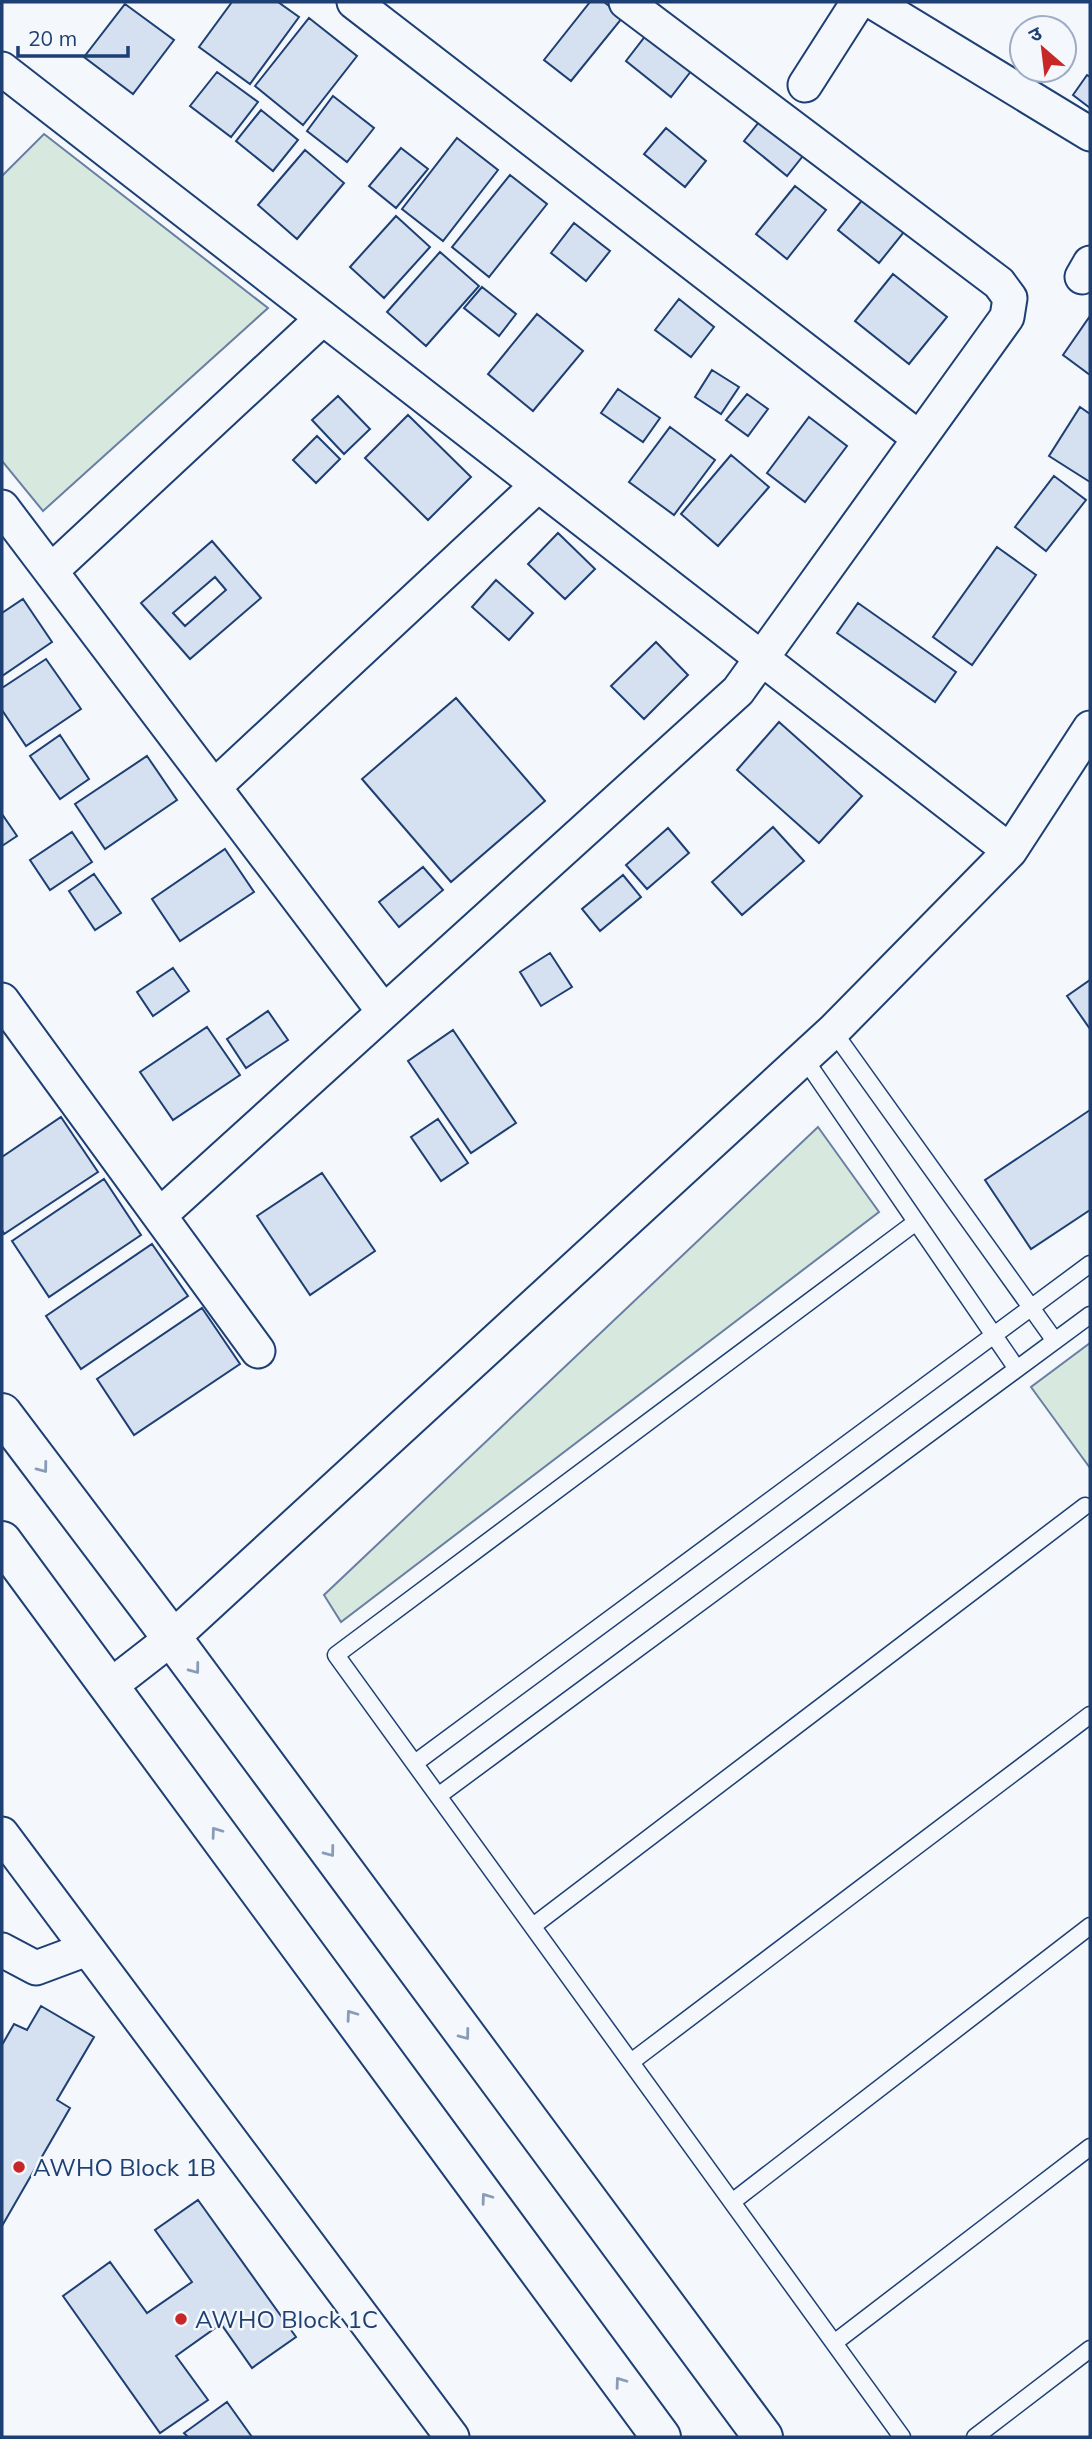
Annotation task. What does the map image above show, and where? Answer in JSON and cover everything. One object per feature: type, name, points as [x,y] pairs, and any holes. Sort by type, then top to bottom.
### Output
[{"type":"street","points":[[354,2],[919,438]]},
{"type":"street","points":[[160,1215],[738,691],[1007,317],[1010,298],[999,283],[626,2]]},
{"type":"street","points":[[805,85],[858,2]]},
{"type":"street","points":[[873,2],[1090,134]]},
{"type":"street","points":[[2,69],[1010,851]]},
{"type":"street","points":[[51,571],[323,317]]},
{"type":"street","points":[[214,787],[538,485]]},
{"type":"street","points":[[2,507],[384,1012]]},
{"type":"street","points":[[109,1687],[172,1638],[833,1031],[1010,851],[1090,728]]},
{"type":"street","points":[[2,1000],[258,1351]]},
{"type":"street","points":[[2,1413],[172,1638],[762,2437]]},
{"type":"street","points":[[2,1541],[661,2437]]},
{"type":"street","points":[[2,1834],[452,2437]]},
{"type":"street","points":[[2,1950],[36,1968],[88,1949]]},
{"type":"lane","points":[[833,1031],[1055,1341]]},
{"type":"lane","points":[[804,1058],[1017,1368]]},
{"type":"lane","points":[[902,2437],[336,1655],[916,1222]]},
{"type":"lane","points":[[415,1763],[1090,1264]]},
{"type":"lane","points":[[438,1796],[1090,1315]]},
{"type":"lane","points":[[533,1926],[1085,1506]]},
{"type":"lane","points":[[631,2062],[1090,1715]]},
{"type":"lane","points":[[732,2202],[1090,1926]]},
{"type":"lane","points":[[834,2343],[1090,2147]]},
{"type":"lane","points":[[975,2437],[1090,2349]]},
{"type":"shaded area","points":[[44,134],[268,308],[43,511],[2,461],[2,176]]},
{"type":"shaded area","points":[[818,1127],[879,1212],[341,1622],[324,1595]]},
{"type":"shaded area","points":[[1090,1343],[1090,1468],[1031,1387]]},
{"type":"building","points":[[232,2],[278,2],[299,17],[250,84],[199,47]]},
{"type":"building","points":[[590,2],[604,2],[623,17],[571,81],[544,60]]},
{"type":"building","points":[[125,4],[174,40],[133,94],[84,57]]},
{"type":"building","points":[[309,18],[357,56],[303,125],[255,86]]},
{"type":"building","points":[[650,30],[695,66],[671,97],[626,61]]},
{"type":"building","points":[[217,72],[258,102],[231,137],[190,106]]},
{"type":"building","points":[[1087,75],[1090,77],[1090,108],[1073,95]]},
{"type":"building","points":[[333,96],[374,128],[347,162],[307,131]]},
{"type":"building","points":[[261,110],[298,140],[273,171],[236,141]]},
{"type":"building","points":[[763,117],[806,152],[787,176],[744,141]]},
{"type":"building","points":[[666,128],[706,161],[685,187],[644,154]]},
{"type":"building","points":[[457,138],[498,170],[443,241],[402,209]]},
{"type":"building","points":[[401,148],[428,169],[396,208],[369,186]]},
{"type":"building","points":[[305,150],[344,183],[297,239],[258,205]]},
{"type":"building","points":[[510,175],[547,204],[489,277],[452,247]]},
{"type":"building","points":[[795,186],[826,210],[787,259],[756,234]]},
{"type":"building","points":[[863,199],[904,232],[879,263],[838,230]]},
{"type":"building","points":[[396,216],[430,247],[384,298],[350,267]]},
{"type":"building","points":[[574,223],[610,251],[586,281],[551,253]]},
{"type":"building","points":[[440,252],[479,286],[426,346],[387,312]]},
{"type":"building","points":[[893,274],[947,317],[909,364],[855,321]]},
{"type":"building","points":[[482,287],[516,314],[499,336],[464,308]]},
{"type":"building","points":[[679,299],[714,327],[691,357],[655,330]]},
{"type":"building","points":[[537,314],[583,351],[533,411],[488,374]]},
{"type":"building","points":[[1090,316],[1090,375],[1063,355]]},
{"type":"building","points":[[712,370],[739,387],[721,414],[695,397]]},
{"type":"building","points":[[618,389],[660,418],[643,442],[601,413]]},
{"type":"building","points":[[747,394],[768,409],[748,436],[726,420]]},
{"type":"building","points":[[338,396],[370,429],[344,454],[312,420]]},
{"type":"building","points":[[1080,407],[1090,414],[1090,482],[1049,456]]},
{"type":"building","points":[[408,415],[471,477],[428,520],[365,458]]},
{"type":"building","points":[[809,417],[847,446],[805,502],[767,473]]},
{"type":"building","points":[[670,427],[715,460],[674,515],[629,482]]},
{"type":"building","points":[[317,436],[340,459],[316,483],[293,460]]},
{"type":"building","points":[[731,455],[769,487],[718,546],[681,514]]},
{"type":"building","points":[[1054,476],[1086,500],[1046,551],[1015,527]]},
{"type":"building","points":[[558,533],[595,569],[565,599],[528,564]]},
{"type":"building","points":[[212,541],[261,598],[190,659],[141,603]],"holes":[[[215,577],[226,590],[185,626],[173,613]]]},
{"type":"building","points":[[997,547],[1036,575],[972,665],[933,637]]},
{"type":"building","points":[[496,580],[533,613],[509,640],[472,607]]},
{"type":"building","points":[[23,599],[52,642],[2,676],[2,613]]},
{"type":"building","points":[[858,603],[956,672],[935,702],[837,633]]},
{"type":"building","points":[[656,642],[688,675],[644,719],[611,686]]},
{"type":"building","points":[[46,659],[81,709],[26,746],[2,710],[2,688]]},
{"type":"building","points":[[456,698],[545,801],[451,882],[362,779]]},
{"type":"building","points":[[779,722],[862,796],[819,843],[737,770]]},
{"type":"building","points":[[60,735],[89,779],[60,799],[30,756]]},
{"type":"building","points":[[147,756],[177,800],[105,849],[75,804]]},
{"type":"building","points":[[2,814],[17,836],[2,846]]},
{"type":"building","points":[[773,827],[804,861],[742,915],[712,882]]},
{"type":"building","points":[[668,828],[689,853],[647,889],[626,865]]},
{"type":"building","points":[[72,832],[92,862],[50,890],[30,860]]},
{"type":"building","points":[[225,849],[254,892],[180,941],[152,899]]},
{"type":"building","points":[[423,867],[443,890],[399,927],[379,902]]},
{"type":"building","points":[[94,874],[121,913],[95,930],[69,891]]},
{"type":"building","points":[[623,875],[641,897],[600,931],[582,909]]},
{"type":"building","points":[[550,953],[572,987],[541,1006],[520,972]]},
{"type":"building","points":[[173,968],[189,991],[153,1016],[137,992]]},
{"type":"building","points":[[1090,980],[1090,1029],[1067,996]]},
{"type":"building","points":[[268,1011],[288,1040],[246,1068],[227,1039]]},
{"type":"building","points":[[207,1027],[240,1075],[173,1120],[140,1072]]},
{"type":"building","points":[[453,1030],[516,1123],[471,1153],[408,1061]]},
{"type":"building","points":[[1090,1110],[1090,1210],[1031,1249],[985,1180]]},
{"type":"building","points":[[61,1117],[98,1172],[4,1234],[2,1157]]},
{"type":"building","points":[[438,1119],[468,1163],[441,1181],[411,1137]]},
{"type":"building","points":[[322,1173],[375,1251],[310,1295],[257,1216]]},
{"type":"building","points":[[104,1179],[141,1235],[49,1297],[12,1241]]},
{"type":"building","points":[[152,1244],[188,1296],[81,1369],[46,1316]]},
{"type":"building","points":[[202,1308],[240,1364],[134,1435],[97,1379]]},
{"type":"building","name":"AWHO Block 1B","points":[[41,2006],[94,2037],[57,2100],[70,2108],[2,2226],[2,2045],[14,2024],[27,2030]]},
{"type":"building","name":"AWHO Block 1C","points":[[198,2200],[296,2337],[252,2368],[221,2324],[176,2356],[208,2400],[160,2433],[63,2296],[110,2262],[147,2313],[192,2282],[155,2230]]},
{"type":"building","points":[[227,2402],[252,2437],[188,2437],[184,2433]]},
{"type":"place","name":"AWHO Block 1B","points":[[19,2167]]},
{"type":"place","name":"AWHO Block 1C","points":[[181,2319]]}]
